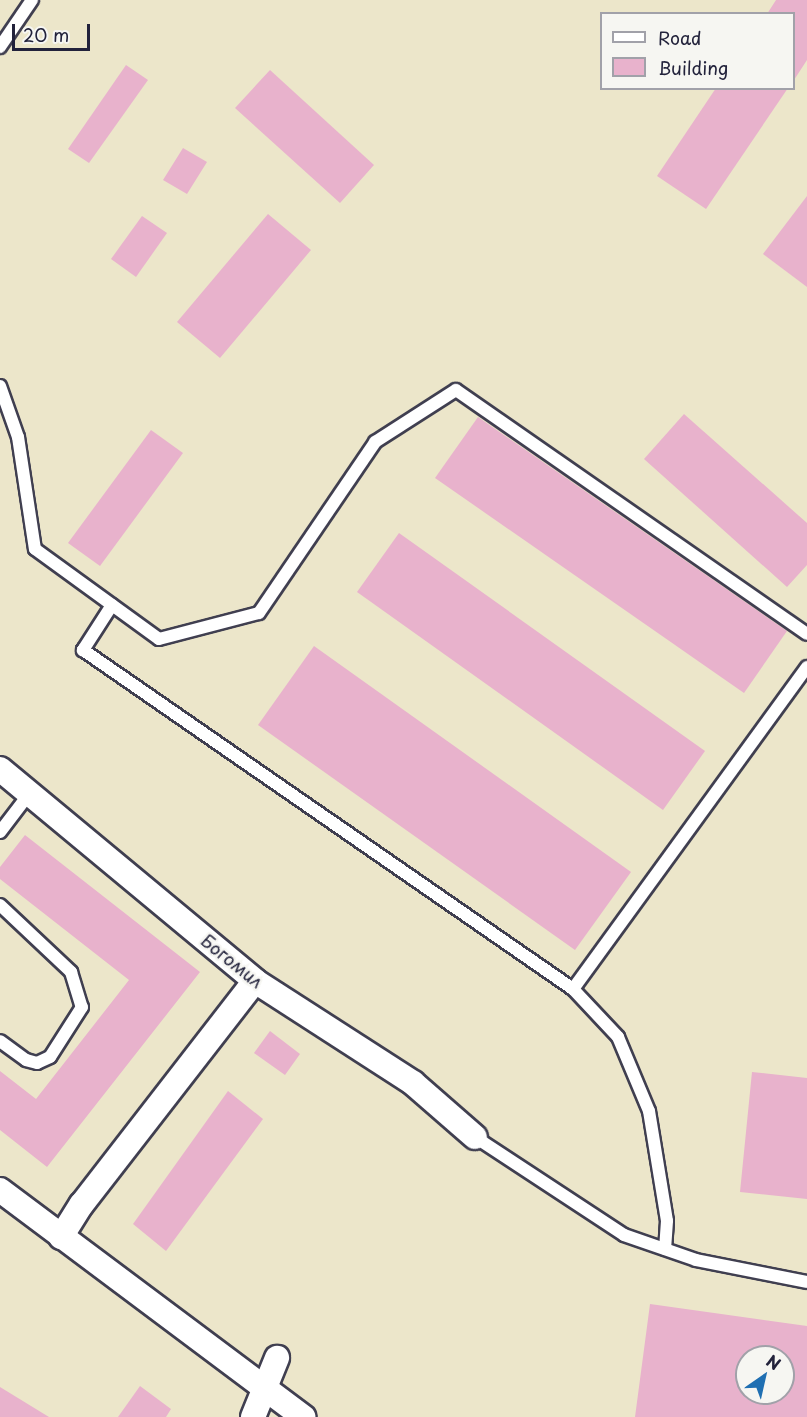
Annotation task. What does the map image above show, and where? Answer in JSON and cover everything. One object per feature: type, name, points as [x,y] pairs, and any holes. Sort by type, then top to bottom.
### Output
[{"type":"street","name":"Богомил","points":[[0,770],[255,981],[412,1083],[475,1137]]},
{"type":"street","points":[[61,1237],[82,1204],[255,981]]},
{"type":"street","points":[[0,1190],[303,1417]]},
{"type":"street","points":[[253,1417],[277,1358]]},
{"type":"lane","points":[[0,47],[32,0]]},
{"type":"lane","points":[[0,387],[18,437],[35,549],[159,639],[259,613],[375,442],[456,390],[807,634]]},
{"type":"lane","points":[[112,605],[83,650],[573,989],[618,1037],[649,1112],[667,1221],[665,1249]]},
{"type":"lane","points":[[573,989],[807,667]]},
{"type":"lane","points":[[0,832],[29,794]]},
{"type":"lane","points":[[0,905],[71,972],[82,1007],[50,1057],[37,1063],[26,1060],[0,1041]]},
{"type":"lane","points":[[475,1137],[624,1234],[696,1260],[807,1282]]},
{"type":"building","points":[[776,0],[807,0],[807,60],[795,78],[795,12],[768,12]]},
{"type":"building","points":[[126,65],[148,80],[89,163],[68,149]]},
{"type":"building","points":[[270,70],[374,165],[340,203],[235,108]]},
{"type":"building","points":[[715,90],[787,90],[706,209],[657,176]]},
{"type":"building","points":[[183,148],[207,162],[187,194],[163,180]]},
{"type":"building","points":[[807,196],[807,287],[763,254]]},
{"type":"building","points":[[268,214],[311,250],[220,358],[177,322]]},
{"type":"building","points":[[142,216],[167,233],[136,277],[111,259]]},
{"type":"building","points":[[684,414],[807,523],[807,565],[787,587],[644,459]]},
{"type":"building","points":[[478,417],[787,631],[744,693],[435,478]]},
{"type":"building","points":[[151,430],[183,453],[100,566],[68,543]]},
{"type":"building","points":[[399,533],[705,751],[663,810],[357,592]]},
{"type":"building","points":[[314,646],[631,872],[575,950],[258,725]]},
{"type":"building","points":[[25,835],[200,972],[47,1167],[0,1130],[0,1071],[36,1099],[129,980],[0,879],[0,867]]},
{"type":"building","points":[[270,1031],[300,1054],[285,1075],[254,1053]]},
{"type":"building","points":[[752,1072],[807,1078],[807,1199],[740,1192]]},
{"type":"building","points":[[228,1091],[263,1119],[166,1251],[133,1224]]},
{"type":"building","points":[[650,1304],[807,1326],[807,1417],[635,1417]]},
{"type":"building","points":[[140,1386],[171,1409],[166,1417],[118,1417]]},
{"type":"building","points":[[0,1387],[49,1417],[0,1417]]}]
